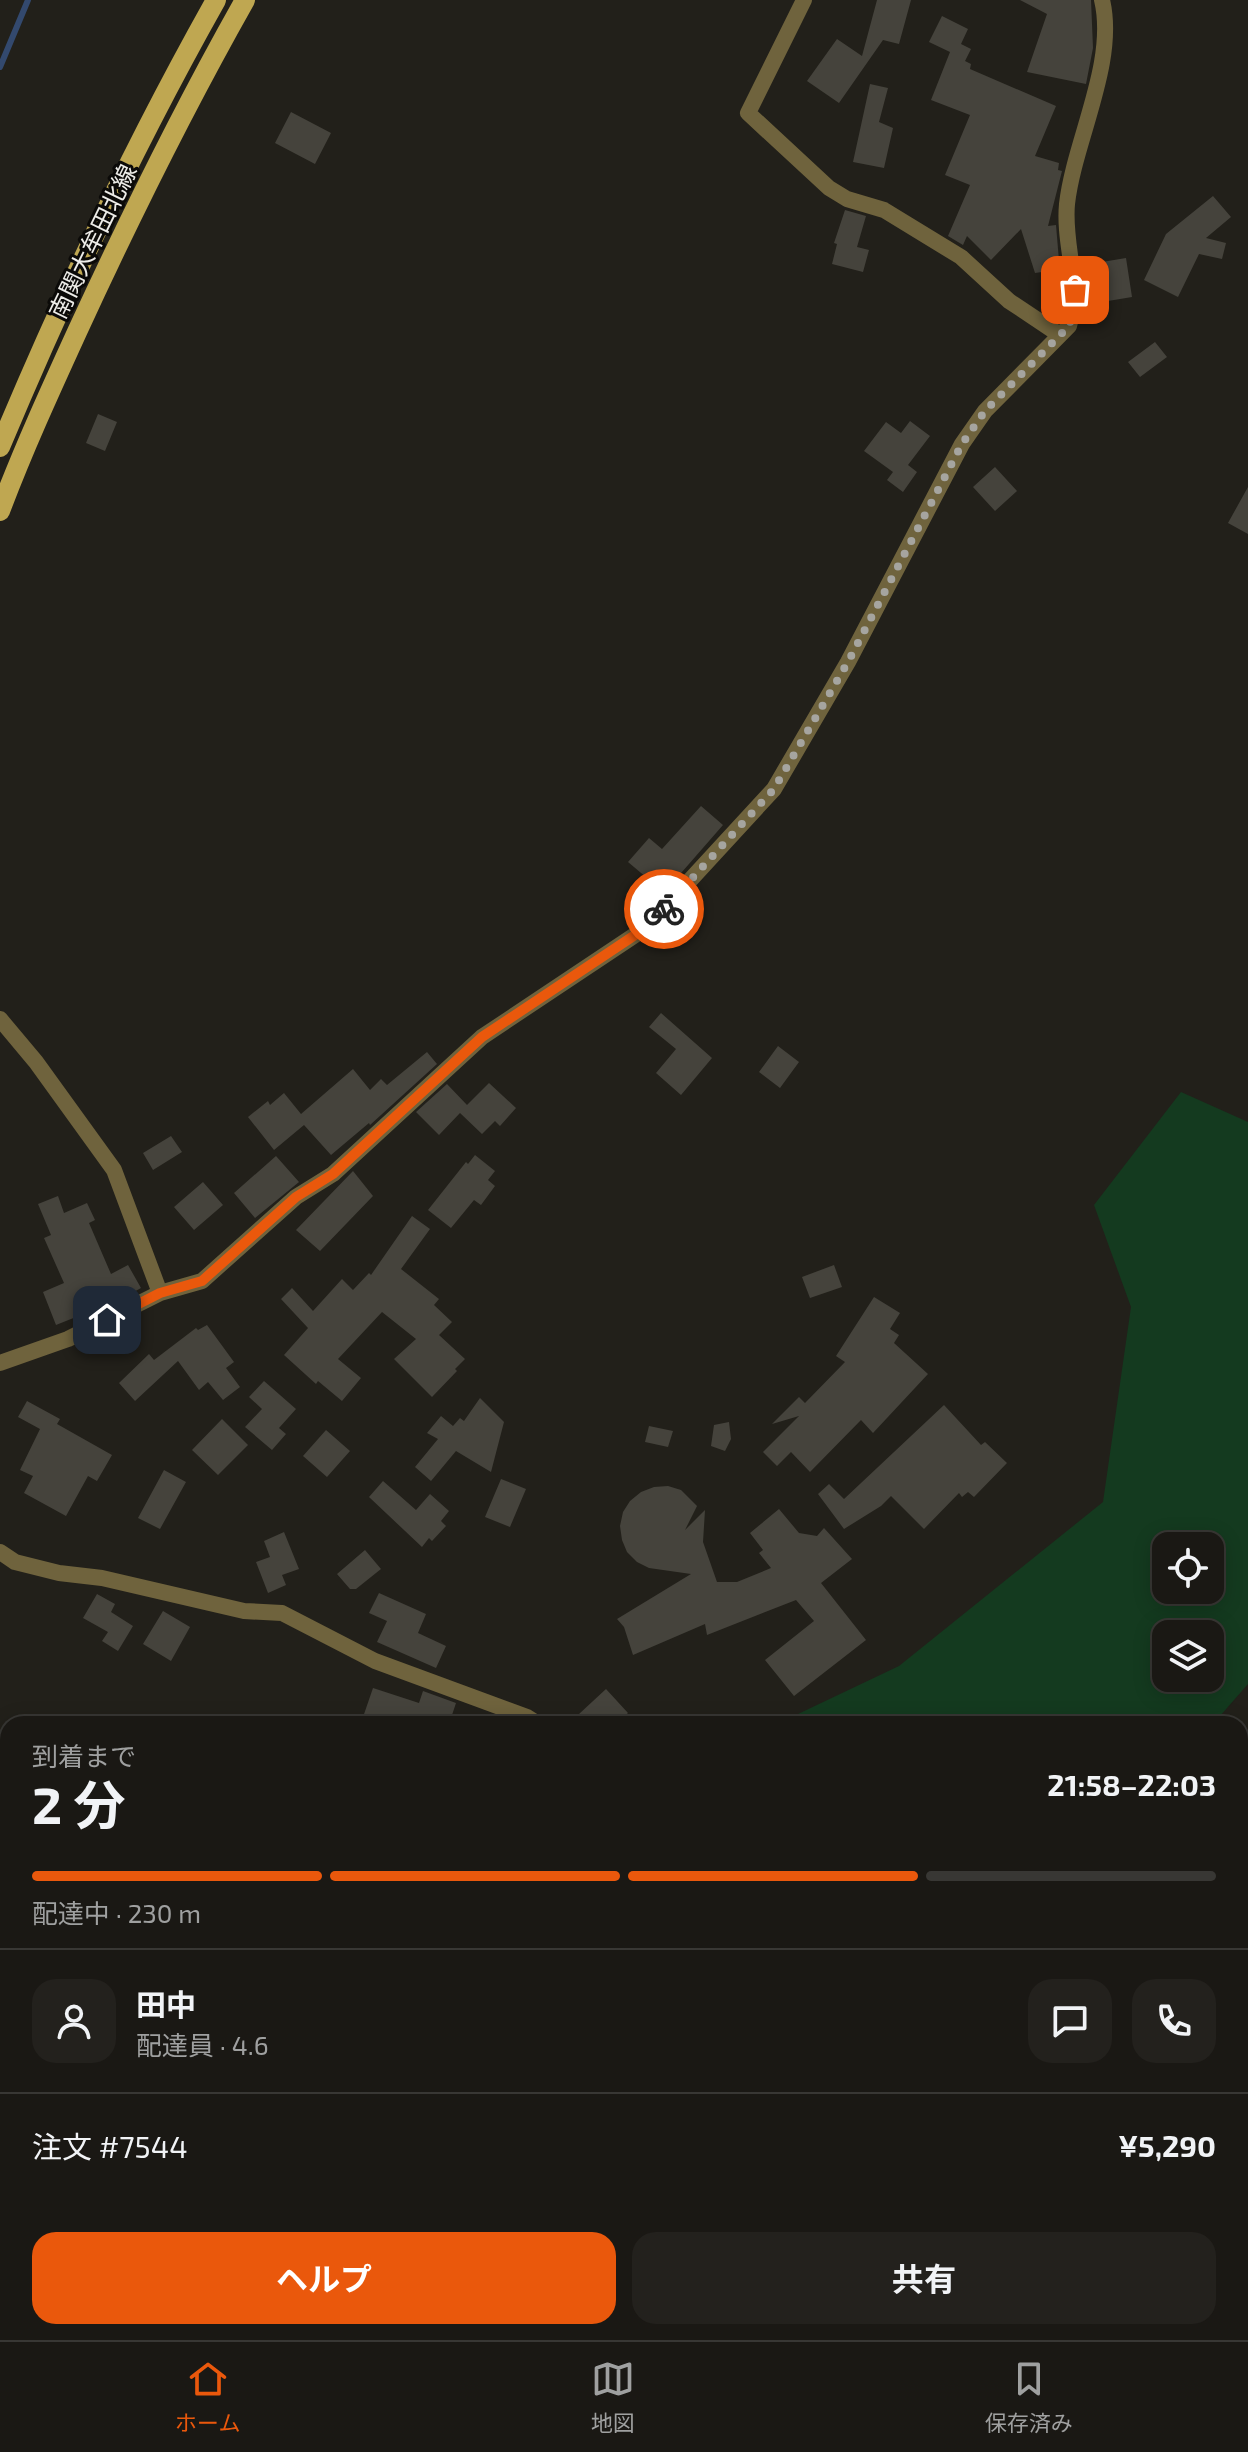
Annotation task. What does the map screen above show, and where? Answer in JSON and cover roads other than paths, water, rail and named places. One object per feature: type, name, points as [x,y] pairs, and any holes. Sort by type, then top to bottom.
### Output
[{"type":"main road","name":"南関大牟田北線","points":[[0,447],[102,218],[216,0]]},
{"type":"main road","name":"南関大牟田北線","points":[[0,511],[21,456],[106,270],[197,85],[245,0]]},
{"type":"street","points":[[804,0],[748,113],[829,188],[847,199],[884,210],[961,257],[1009,301],[1060,335]]},
{"type":"street","points":[[0,1363],[68,1339],[160,1293],[202,1281],[296,1197],[333,1174],[482,1037],[647,927],[774,789],[848,662],[962,444],[985,411],[1069,326],[1075,290],[1067,210],[1071,176],[1103,53],[1102,0]]},
{"type":"street","points":[[0,1019],[36,1062],[114,1170],[160,1293]]},
{"type":"street","points":[[0,1552],[15,1562],[59,1573],[102,1578],[244,1611],[282,1613],[375,1661],[524,1716]]},
{"type":"waterway","points":[[0,67],[28,0]]}]
